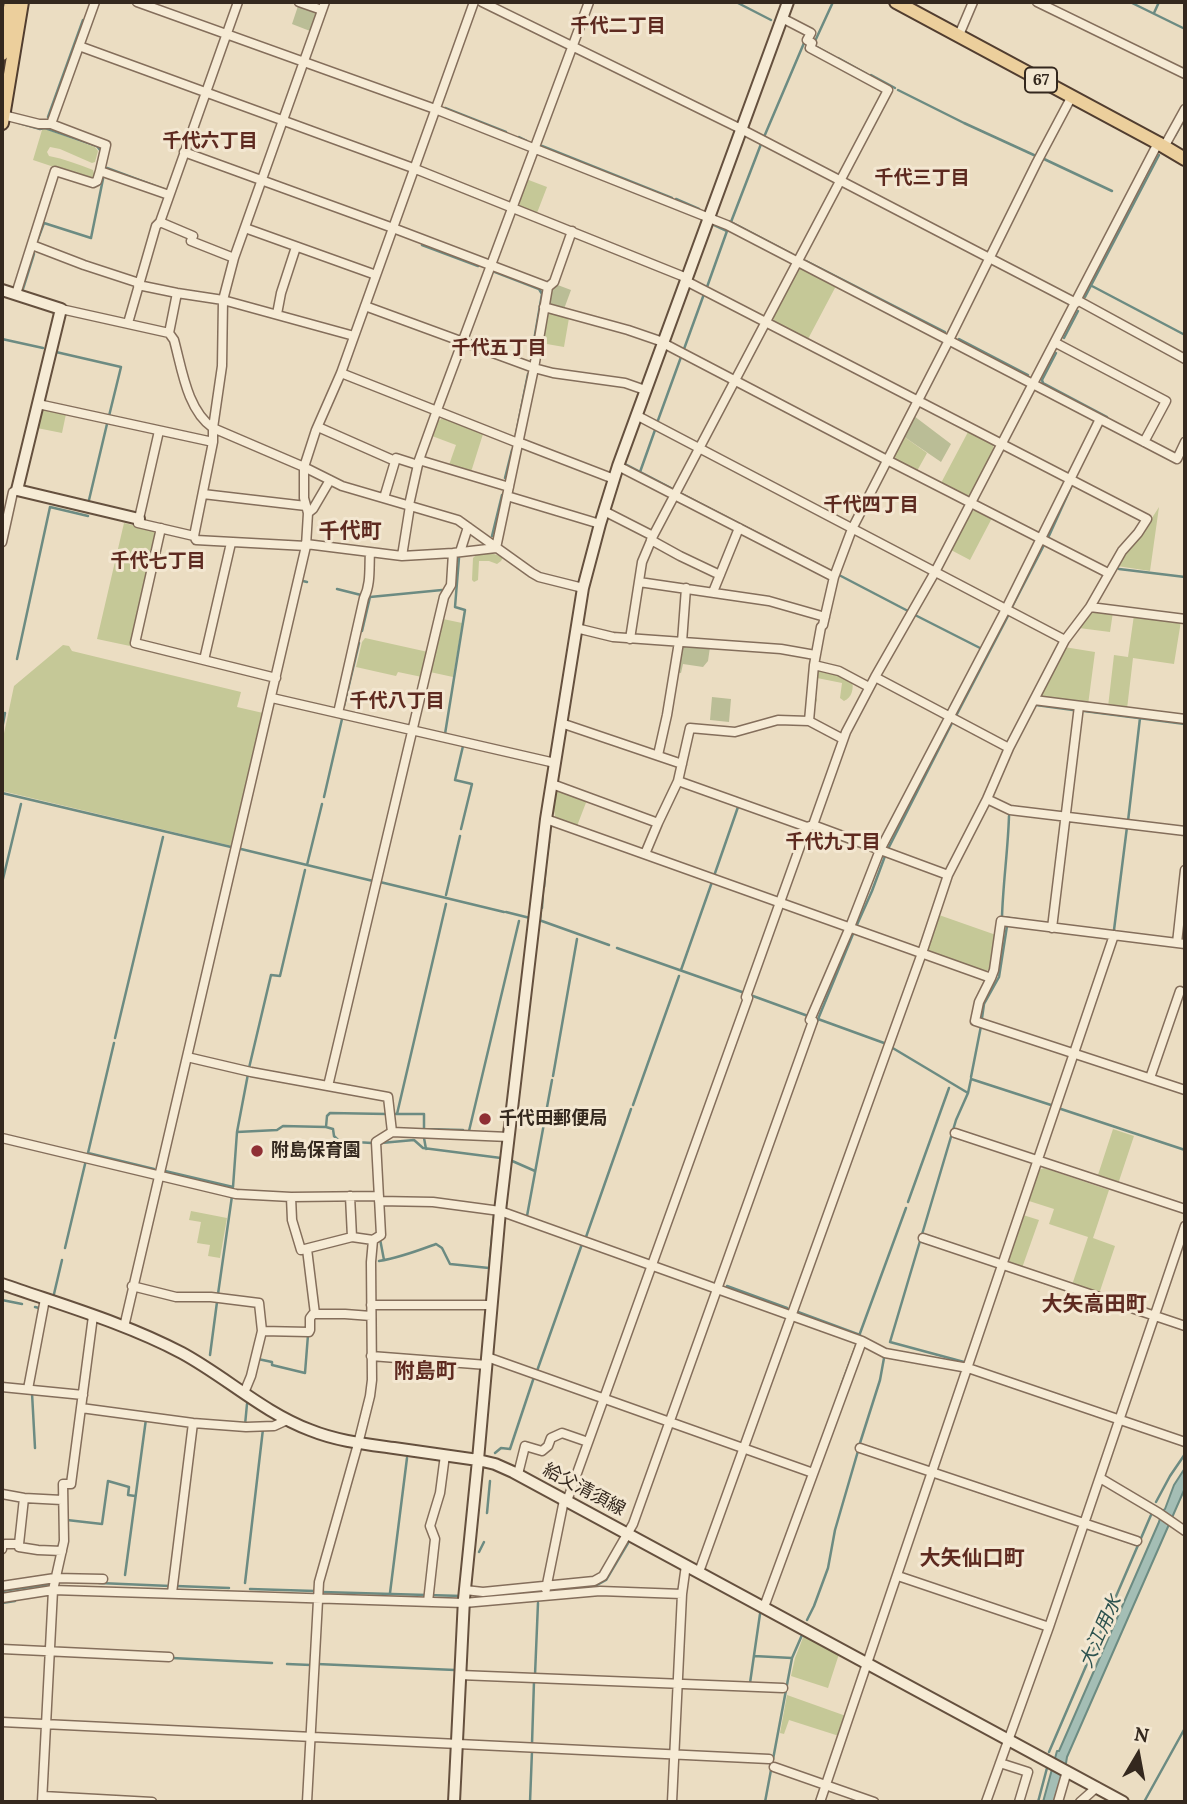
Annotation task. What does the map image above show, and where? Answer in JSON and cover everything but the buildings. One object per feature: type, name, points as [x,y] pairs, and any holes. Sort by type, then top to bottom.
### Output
[{"type":"main road","points":[[2,54],[11,2]]},
{"type":"main road","points":[[2,118],[23,2]]},
{"type":"main road","name":"67","points":[[896,2],[1185,159]]},
{"type":"street","points":[[51,124],[95,2]]},
{"type":"street","points":[[136,2],[435,109],[709,217],[1177,459],[1185,442]]},
{"type":"street","points":[[128,323],[156,226],[160,222],[238,2]]},
{"type":"street","points":[[194,536],[213,442],[222,366],[223,300],[234,258],[323,6],[299,2]]},
{"type":"street","points":[[124,1327],[306,545],[304,467],[341,373],[474,2]]},
{"type":"street","points":[[482,2],[741,129],[1185,359]]},
{"type":"street","points":[[402,556],[419,462],[589,2]]},
{"type":"street","points":[[454,1802],[465,1596],[500,1210],[546,819],[583,588],[618,466],[788,2]]},
{"type":"street","points":[[959,35],[973,2]]},
{"type":"street","points":[[1037,2],[1185,74]]},
{"type":"street","points":[[630,639],[642,562],[652,538],[888,90],[810,48],[812,43],[807,40],[811,33],[782,18]]},
{"type":"street","points":[[79,46],[512,207],[686,279],[1147,519],[1122,551],[1090,607],[1065,640],[948,875],[699,1572]]},
{"type":"street","points":[[809,721],[821,627],[834,577],[852,528],[1072,96]]},
{"type":"street","points":[[546,1591],[565,1500],[652,1265],[780,902],[843,739],[869,687],[972,503],[1161,145],[1185,109]]},
{"type":"street","points":[[2,118],[51,124],[106,145],[97,181],[93,183],[55,171],[16,294]]},
{"type":"street","points":[[184,152],[548,287]]},
{"type":"street","points":[[100,172],[169,195]]},
{"type":"street","points":[[160,222],[193,236],[191,241],[234,258]]},
{"type":"street","points":[[245,228],[376,275]]},
{"type":"street","points":[[496,548],[548,287],[554,282],[572,231]]},
{"type":"street","points":[[32,245],[139,284],[223,300],[354,335]]},
{"type":"street","points":[[277,314],[296,247]]},
{"type":"street","points":[[2,290],[61,309],[169,333],[174,340],[196,411],[204,422],[213,428],[342,486],[458,520],[539,577],[583,588]]},
{"type":"street","points":[[169,333],[177,293]]},
{"type":"street","points":[[365,306],[534,368],[625,383],[645,390]]},
{"type":"street","points":[[544,307],[663,342],[1108,573]]},
{"type":"street","points":[[2,542],[61,309]]},
{"type":"street","points":[[1056,343],[1166,401],[1144,442]]},
{"type":"street","points":[[341,373],[614,479]]},
{"type":"street","points":[[38,404],[213,442]]},
{"type":"street","points":[[636,415],[1065,640]]},
{"type":"street","points":[[2,1598],[54,1583],[429,1597],[465,1596],[546,1591],[599,1580],[603,1576],[633,1524],[672,1423],[811,1021],[880,850],[1006,609],[1100,419]]},
{"type":"street","points":[[318,427],[395,460],[419,462],[600,524]]},
{"type":"street","points":[[159,431],[138,523],[194,536],[196,540],[306,545],[402,556],[496,548]]},
{"type":"street","points":[[384,498],[395,460]]},
{"type":"street","points":[[618,466],[834,577]]},
{"type":"street","points":[[203,494],[307,510],[313,509],[330,480]]},
{"type":"street","points":[[2,490],[139,519]]},
{"type":"street","points":[[604,511],[680,556],[720,575]]},
{"type":"street","points":[[328,1086],[444,597],[451,585],[457,553],[468,527]]},
{"type":"street","points":[[161,528],[135,643],[276,677]]},
{"type":"street","points":[[713,592],[739,528]]},
{"type":"street","points":[[204,660],[231,543]]},
{"type":"street","points":[[338,713],[367,592],[370,552]]},
{"type":"street","points":[[639,582],[769,601],[825,617]]},
{"type":"street","points":[[658,755],[680,642],[686,588]]},
{"type":"street","points":[[1090,607],[1185,619]]},
{"type":"street","points":[[576,628],[630,639],[782,649],[815,660],[869,687]]},
{"type":"street","points":[[875,677],[1009,748]]},
{"type":"street","points":[[272,698],[555,763]]},
{"type":"street","points":[[1034,700],[1185,719]]},
{"type":"street","points":[[1052,928],[1079,706]]},
{"type":"street","points":[[645,854],[678,780],[690,727],[735,732],[778,720],[809,721],[843,739]]},
{"type":"street","points":[[561,723],[682,764]]},
{"type":"street","points":[[678,780],[948,875]]},
{"type":"street","points":[[552,784],[658,823]]},
{"type":"street","points":[[987,800],[1010,810],[1185,831]]},
{"type":"street","points":[[546,819],[991,978]]},
{"type":"street","points":[[1185,870],[1181,943],[1001,921],[994,970],[979,1002],[975,1021],[1185,1090]]},
{"type":"street","points":[[820,1802],[1114,935]]},
{"type":"street","points":[[1150,1078],[1180,991]]},
{"type":"street","points":[[187,1057],[251,1072],[388,1097],[392,1132]]},
{"type":"street","points":[[291,1197],[292,1220],[300,1250],[352,1237],[373,1240],[381,1235],[376,1142],[392,1132],[509,1137]]},
{"type":"street","points":[[955,1133],[1185,1209]]},
{"type":"street","points":[[2,1138],[236,1194],[350,1196],[500,1210],[862,1341],[885,1353],[968,1368],[1185,1442]]},
{"type":"street","points":[[350,1196],[352,1237]]},
{"type":"street","points":[[986,1802],[1085,1523],[1185,1226]]},
{"type":"street","points":[[923,1238],[1185,1326]]},
{"type":"street","points":[[307,1802],[318,1593],[358,1444],[372,1380],[373,1240]]},
{"type":"street","points":[[307,1249],[315,1314]]},
{"type":"street","name":"給父清須線","points":[[2,1284],[124,1327],[161,1343],[201,1364],[286,1420],[330,1437],[358,1444],[478,1460],[518,1474],[1123,1802]]},
{"type":"street","points":[[132,1286],[176,1297],[211,1297],[259,1303],[262,1331],[244,1393]]},
{"type":"street","points":[[28,1390],[45,1299]]},
{"type":"street","points":[[371,1305],[492,1305]]},
{"type":"street","points":[[262,1331],[309,1332],[310,1318],[315,1314],[371,1316]]},
{"type":"street","points":[[93,1316],[71,1484],[63,1484],[65,1527],[54,1583],[43,1799],[152,1802]]},
{"type":"street","points":[[764,1607],[862,1341]]},
{"type":"street","points":[[371,1356],[487,1361],[604,1398],[813,1473]]},
{"type":"street","points":[[2,1387],[83,1395]]},
{"type":"street","points":[[81,1408],[246,1427],[274,1426],[286,1420]]},
{"type":"street","points":[[172,1588],[193,1423]]},
{"type":"street","points":[[518,1474],[525,1446],[542,1451],[551,1438],[562,1433],[588,1442]]},
{"type":"street","points":[[860,1448],[1137,1541]]},
{"type":"street","points":[[429,1597],[435,1539],[430,1526],[440,1493],[445,1455]]},
{"type":"street","points":[[1100,1478],[1185,1531]]},
{"type":"street","points":[[2,1494],[62,1500]]},
{"type":"street","points":[[19,1544],[24,1498]]},
{"type":"street","points":[[2,1549],[5,1544],[19,1544],[38,1550],[62,1551]]},
{"type":"street","points":[[672,1802],[682,1594],[686,1565]]},
{"type":"street","points":[[898,1576],[1049,1627]]},
{"type":"street","points":[[2,1586],[103,1579]]},
{"type":"street","points":[[465,1596],[483,1592],[546,1591],[682,1594]]},
{"type":"street","points":[[2,1649],[169,1657]]},
{"type":"street","points":[[460,1675],[783,1688]]},
{"type":"street","points":[[2,1722],[769,1759]]},
{"type":"street","points":[[1000,1763],[1028,1772],[1019,1802]]},
{"type":"street","points":[[774,1767],[874,1802]]},
{"type":"street","points":[[1058,1802],[1066,1770]]},
{"type":"street","points":[[1080,1802],[1097,1787]]},
{"type":"green space","points":[[298,6],[314,11],[316,16],[310,31],[292,24]]},
{"type":"green space","points":[[42,130],[95,147],[98,151],[95,162],[92,163],[60,149],[50,147],[47,152],[49,156],[93,170],[95,176],[90,179],[33,160]]},
{"type":"green space","points":[[526,179],[547,187],[537,213],[520,206],[518,201]]},
{"type":"green space","points":[[802,268],[836,286],[808,339],[774,322],[773,316],[798,270]]},
{"type":"green space","points":[[555,284],[571,290],[564,309],[552,306],[549,301]]},
{"type":"green space","points":[[551,313],[569,318],[564,347],[541,343],[546,316]]},
{"type":"green space","points":[[46,409],[66,414],[62,433],[37,428],[41,412]]},
{"type":"green space","points":[[914,416],[951,444],[941,462],[903,436]]},
{"type":"green space","points":[[443,418],[483,434],[471,472],[449,465],[456,445],[432,436],[438,421]]},
{"type":"green space","points":[[968,432],[993,445],[994,450],[971,495],[966,496],[941,483]]},
{"type":"green space","points":[[903,436],[927,453],[917,471],[896,460],[894,454]]},
{"type":"green space","points":[[1159,507],[1150,571],[1117,566],[1141,535]]},
{"type":"green space","points":[[976,510],[992,518],[970,560],[951,550],[971,512]]},
{"type":"green space","points":[[124,523],[153,530],[156,535],[130,646],[97,639]]},
{"type":"green space","points":[[478,553],[503,557],[497,564],[479,561],[478,580],[474,582],[473,558]]},
{"type":"green space","points":[[1094,610],[1113,612],[1110,632],[1079,628]]},
{"type":"green space","points":[[1134,615],[1181,621],[1174,664],[1133,658],[1127,709],[1108,707],[1114,655],[1128,657]]},
{"type":"green space","points":[[443,619],[462,623],[453,677],[430,672]]},
{"type":"green space","points":[[365,638],[428,652],[422,677],[398,672],[396,676],[356,667]]},
{"type":"green space","points":[[63,645],[69,646],[72,651],[241,692],[237,707],[263,713],[232,846],[2,791],[2,743],[14,686]]},
{"type":"green space","points":[[680,646],[710,647],[708,661],[703,667],[683,664],[681,673],[676,672]]},
{"type":"green space","points":[[1064,647],[1095,652],[1088,705],[1042,699],[1040,695]]},
{"type":"green space","points":[[816,669],[836,673],[853,684],[851,695],[844,701],[840,698],[842,683],[817,678],[814,690]]},
{"type":"green space","points":[[712,697],[731,699],[729,722],[710,720]]},
{"type":"green space","points":[[558,790],[587,800],[577,826],[556,819],[554,804]]},
{"type":"green space","points":[[939,915],[996,935],[990,969],[986,971],[929,952],[927,947]]},
{"type":"green space","points":[[1113,1129],[1134,1136],[1118,1184],[1097,1178]]},
{"type":"green space","points":[[1044,1168],[1109,1190],[1093,1238],[1115,1246],[1099,1294],[1072,1285],[1088,1237],[1049,1224],[1054,1209],[1029,1201],[1039,1170]]},
{"type":"green space","points":[[191,1211],[227,1218],[220,1258],[208,1256],[210,1245],[197,1243],[201,1222],[189,1220]]},
{"type":"green space","points":[[1023,1215],[1039,1220],[1022,1268],[1011,1265],[1009,1259]]},
{"type":"green space","points":[[804,1635],[839,1654],[828,1688],[791,1676]]},
{"type":"green space","points":[[787,1695],[846,1716],[839,1736],[789,1720],[784,1734],[780,1733]]},
{"type":"water","points":[[1185,1468],[1185,1488],[1067,1757],[1055,1802],[1043,1802],[1057,1751],[1162,1511]]},
{"type":"waterway","points":[[736,2],[771,20]]},
{"type":"waterway","points":[[816,39],[833,2]]},
{"type":"waterway","points":[[1130,2],[1185,29]]},
{"type":"waterway","points":[[1154,13],[1159,2]]},
{"type":"waterway","points":[[48,117],[83,20]]},
{"type":"waterway","points":[[764,137],[804,43]]},
{"type":"waterway","points":[[815,46],[835,57]]},
{"type":"waterway","points":[[838,58],[867,74]]},
{"type":"waterway","points":[[871,75],[895,88]]},
{"type":"waterway","points":[[898,90],[1036,156]]},
{"type":"waterway","points":[[445,108],[506,132]]},
{"type":"waterway","points":[[1175,136],[1185,118]]},
{"type":"waterway","points":[[19,123],[45,128],[97,146],[100,150]]},
{"type":"waterway","points":[[519,137],[527,141]]},
{"type":"waterway","points":[[761,144],[731,222],[792,254]]},
{"type":"waterway","points":[[542,146],[672,198]]},
{"type":"waterway","points":[[1085,297],[1159,155]]},
{"type":"waterway","points":[[1044,159],[1112,191]]},
{"type":"waterway","points":[[107,168],[166,190]]},
{"type":"waterway","points":[[38,239],[44,223],[91,238],[103,179]]},
{"type":"waterway","points":[[676,199],[699,209]]},
{"type":"waterway","points":[[707,287],[727,231],[714,225]]},
{"type":"waterway","points":[[422,245],[478,266]]},
{"type":"waterway","points":[[23,289],[34,254]]},
{"type":"waterway","points":[[806,261],[945,332]]},
{"type":"waterway","points":[[495,272],[539,289],[542,294],[531,358]]},
{"type":"waterway","points":[[1092,286],[1185,335]]},
{"type":"waterway","points":[[684,349],[704,294]]},
{"type":"waterway","points":[[1064,338],[1078,311]]},
{"type":"waterway","points":[[2,339],[43,348]]},
{"type":"waterway","points":[[959,339],[1028,375]]},
{"type":"waterway","points":[[56,352],[121,367],[109,416]]},
{"type":"waterway","points":[[1056,353],[1042,380],[1043,383],[1107,417]]},
{"type":"waterway","points":[[657,423],[681,357]]},
{"type":"waterway","points":[[516,434],[528,374]]},
{"type":"waterway","points":[[89,500],[107,424]]},
{"type":"waterway","points":[[1097,434],[1102,424]]},
{"type":"waterway","points":[[640,472],[655,430]]},
{"type":"waterway","points":[[505,478],[512,450]]},
{"type":"waterway","points":[[625,464],[671,488]]},
{"type":"waterway","points":[[1048,538],[1072,485]]},
{"type":"waterway","points":[[682,494],[829,570]]},
{"type":"waterway","points":[[492,536],[502,495]]},
{"type":"waterway","points":[[17,659],[50,507],[88,516]]},
{"type":"waterway","points":[[1012,607],[1044,545]]},
{"type":"waterway","points":[[445,734],[465,610],[455,607],[459,558]]},
{"type":"waterway","points":[[1119,569],[1185,577]]},
{"type":"waterway","points":[[839,575],[908,611]]},
{"type":"waterway","points":[[303,581],[307,582]]},
{"type":"waterway","points":[[337,589],[361,595]]},
{"type":"waterway","points":[[362,631],[370,597],[442,590]]},
{"type":"waterway","points":[[956,716],[1009,614]]},
{"type":"waterway","points":[[915,615],[980,648]]},
{"type":"waterway","points":[[344,706],[359,643]]},
{"type":"waterway","points":[[1036,705],[1073,710]]},
{"type":"waterway","points":[[1084,711],[1185,724]]},
{"type":"waterway","points":[[2,729],[5,713]]},
{"type":"waterway","points":[[1128,821],[1140,718]]},
{"type":"waterway","points":[[324,797],[342,719]]},
{"type":"waterway","points":[[888,849],[952,723]]},
{"type":"waterway","points":[[461,829],[472,784],[455,780],[463,746]]},
{"type":"waterway","points":[[2,793],[231,847]]},
{"type":"waterway","points":[[2,883],[21,804]]},
{"type":"waterway","points":[[307,865],[322,804]]},
{"type":"waterway","points":[[714,876],[738,807]]},
{"type":"waterway","points":[[1009,816],[1002,917],[1023,920]]},
{"type":"waterway","points":[[1114,930],[1127,827]]},
{"type":"waterway","points":[[446,895],[460,836]]},
{"type":"waterway","points":[[115,1038],[163,837]]},
{"type":"waterway","points":[[547,855],[549,842]]},
{"type":"waterway","points":[[241,849],[373,881]]},
{"type":"waterway","points":[[856,927],[885,856]]},
{"type":"waterway","points":[[544,887],[546,861]]},
{"type":"waterway","points":[[249,1068],[271,975],[280,976],[305,870]]},
{"type":"waterway","points":[[380,882],[504,912]]},
{"type":"waterway","points":[[681,970],[712,882]]},
{"type":"waterway","points":[[542,908],[543,889]]},
{"type":"waterway","points":[[397,1114],[446,904]]},
{"type":"waterway","points":[[540,920],[541,910]]},
{"type":"waterway","points":[[506,912],[530,918]]},
{"type":"waterway","points":[[539,920],[609,945]]},
{"type":"waterway","points":[[469,1131],[519,921]]},
{"type":"waterway","points":[[982,1018],[984,1004],[999,977],[1008,926]]},
{"type":"waterway","points":[[816,1024],[853,934]]},
{"type":"waterway","points":[[553,1076],[577,939]]},
{"type":"waterway","points":[[617,948],[742,992]]},
{"type":"waterway","points":[[633,1105],[679,976]]},
{"type":"waterway","points":[[753,996],[808,1016]]},
{"type":"waterway","points":[[818,1019],[884,1043]]},
{"type":"waterway","points":[[971,1077],[981,1026]]},
{"type":"waterway","points":[[114,1043],[88,1153],[154,1169]]},
{"type":"waterway","points":[[891,1047],[968,1093],[971,1079],[1051,1105]]},
{"type":"waterway","points":[[237,1132],[248,1074]]},
{"type":"waterway","points":[[527,1216],[552,1080]]},
{"type":"waterway","points":[[908,1202],[949,1088]]},
{"type":"waterway","points":[[964,1362],[890,1342],[956,1120],[968,1093]]},
{"type":"waterway","points":[[586,1237],[631,1109]]},
{"type":"waterway","points":[[1061,1109],[1185,1150]]},
{"type":"waterway","points":[[326,1127],[330,1113],[387,1114]]},
{"type":"waterway","points":[[394,1114],[424,1114],[424,1129],[463,1130]]},
{"type":"waterway","points":[[165,1171],[233,1187],[237,1132],[277,1130],[283,1126],[326,1127],[333,1129],[334,1136],[339,1141],[372,1143]]},
{"type":"waterway","points":[[424,1138],[426,1149]]},
{"type":"waterway","points":[[381,1143],[414,1140],[423,1148],[501,1159]]},
{"type":"waterway","points":[[65,1248],[86,1160]]},
{"type":"waterway","points":[[510,1160],[535,1171]]},
{"type":"waterway","points":[[218,1294],[232,1196]]},
{"type":"waterway","points":[[859,1336],[906,1208]]},
{"type":"waterway","points":[[379,1261],[436,1244],[442,1248],[450,1264],[489,1268],[494,1216]]},
{"type":"waterway","points":[[380,1239],[384,1260]]},
{"type":"waterway","points":[[537,1371],[582,1244]]},
{"type":"waterway","points":[[54,1294],[62,1260]]},
{"type":"waterway","points":[[727,1286],[787,1308]]},
{"type":"waterway","points":[[2,1300],[22,1304]]},
{"type":"waterway","points":[[210,1355],[217,1302]]},
{"type":"waterway","points":[[35,1307],[39,1308]]},
{"type":"waterway","points":[[798,1312],[860,1335]]},
{"type":"waterway","points":[[258,1359],[305,1373],[308,1335]]},
{"type":"waterway","points":[[841,1386],[857,1343]]},
{"type":"waterway","points":[[860,1443],[880,1380],[884,1358]]},
{"type":"waterway","points":[[495,1453],[501,1448],[510,1449],[534,1377]]},
{"type":"waterway","points":[[32,1393],[35,1448]]},
{"type":"waterway","points":[[245,1425],[247,1404]]},
{"type":"waterway","points":[[125,1575],[146,1419]]},
{"type":"waterway","points":[[245,1583],[263,1429]]},
{"type":"waterway","points":[[807,1620],[828,1568],[835,1530],[858,1451]]},
{"type":"waterway","points":[[1156,1502],[1185,1454]]},
{"type":"waterway","points":[[390,1593],[407,1458]]},
{"type":"waterway","points":[[67,1520],[102,1524],[108,1481],[129,1487],[128,1495],[135,1496]]},
{"type":"waterway","points":[[487,1513],[490,1481]]},
{"type":"waterway","name":"大江用水","points":[[1049,1752],[1151,1515]]},
{"type":"waterway","points":[[479,1552],[484,1542]]},
{"type":"waterway","points":[[521,1592],[597,1585],[606,1580],[628,1543]]},
{"type":"waterway","points":[[99,1583],[170,1586]]},
{"type":"waterway","points":[[2,1591],[51,1584]]},
{"type":"waterway","points":[[176,1586],[229,1588]]},
{"type":"waterway","points":[[250,1589],[315,1591]]},
{"type":"waterway","points":[[322,1592],[462,1596]]},
{"type":"waterway","points":[[2,1603],[15,1601]]},
{"type":"waterway","points":[[535,1675],[538,1603]]},
{"type":"waterway","points":[[750,1683],[760,1614]]},
{"type":"waterway","points":[[765,1802],[792,1658],[802,1635]]},
{"type":"waterway","points":[[754,1656],[792,1658]]},
{"type":"waterway","points":[[172,1658],[272,1663]]},
{"type":"waterway","points":[[287,1664],[311,1665]]},
{"type":"waterway","points":[[317,1664],[455,1670]]},
{"type":"waterway","points":[[532,1744],[534,1681]]},
{"type":"waterway","points":[[1144,1802],[1185,1728]]},
{"type":"waterway","points":[[530,1802],[532,1751]]},
{"type":"waterway","points":[[1038,1802],[1047,1768]]},
{"type":"place","name":"千代田郵便局","points":[[485,1119]]},
{"type":"place","name":"附島保育園","points":[[257,1151]]},
{"type":"district","name":"千代二丁目","points":[[618,27]]},
{"type":"district","name":"千代六丁目","points":[[210,142]]},
{"type":"district","name":"千代三丁目","points":[[922,179]]},
{"type":"district","name":"千代五丁目","points":[[499,349]]},
{"type":"district","name":"千代四丁目","points":[[871,506]]},
{"type":"district","name":"千代町","points":[[350,532]]},
{"type":"district","name":"千代七丁目","points":[[158,562]]},
{"type":"district","name":"千代八丁目","points":[[397,702]]},
{"type":"district","name":"千代九丁目","points":[[833,843]]},
{"type":"district","name":"大矢高田町","points":[[1094,1305]]},
{"type":"district","name":"附島町","points":[[425,1372]]},
{"type":"district","name":"大矢仙口町","points":[[972,1559]]}]
